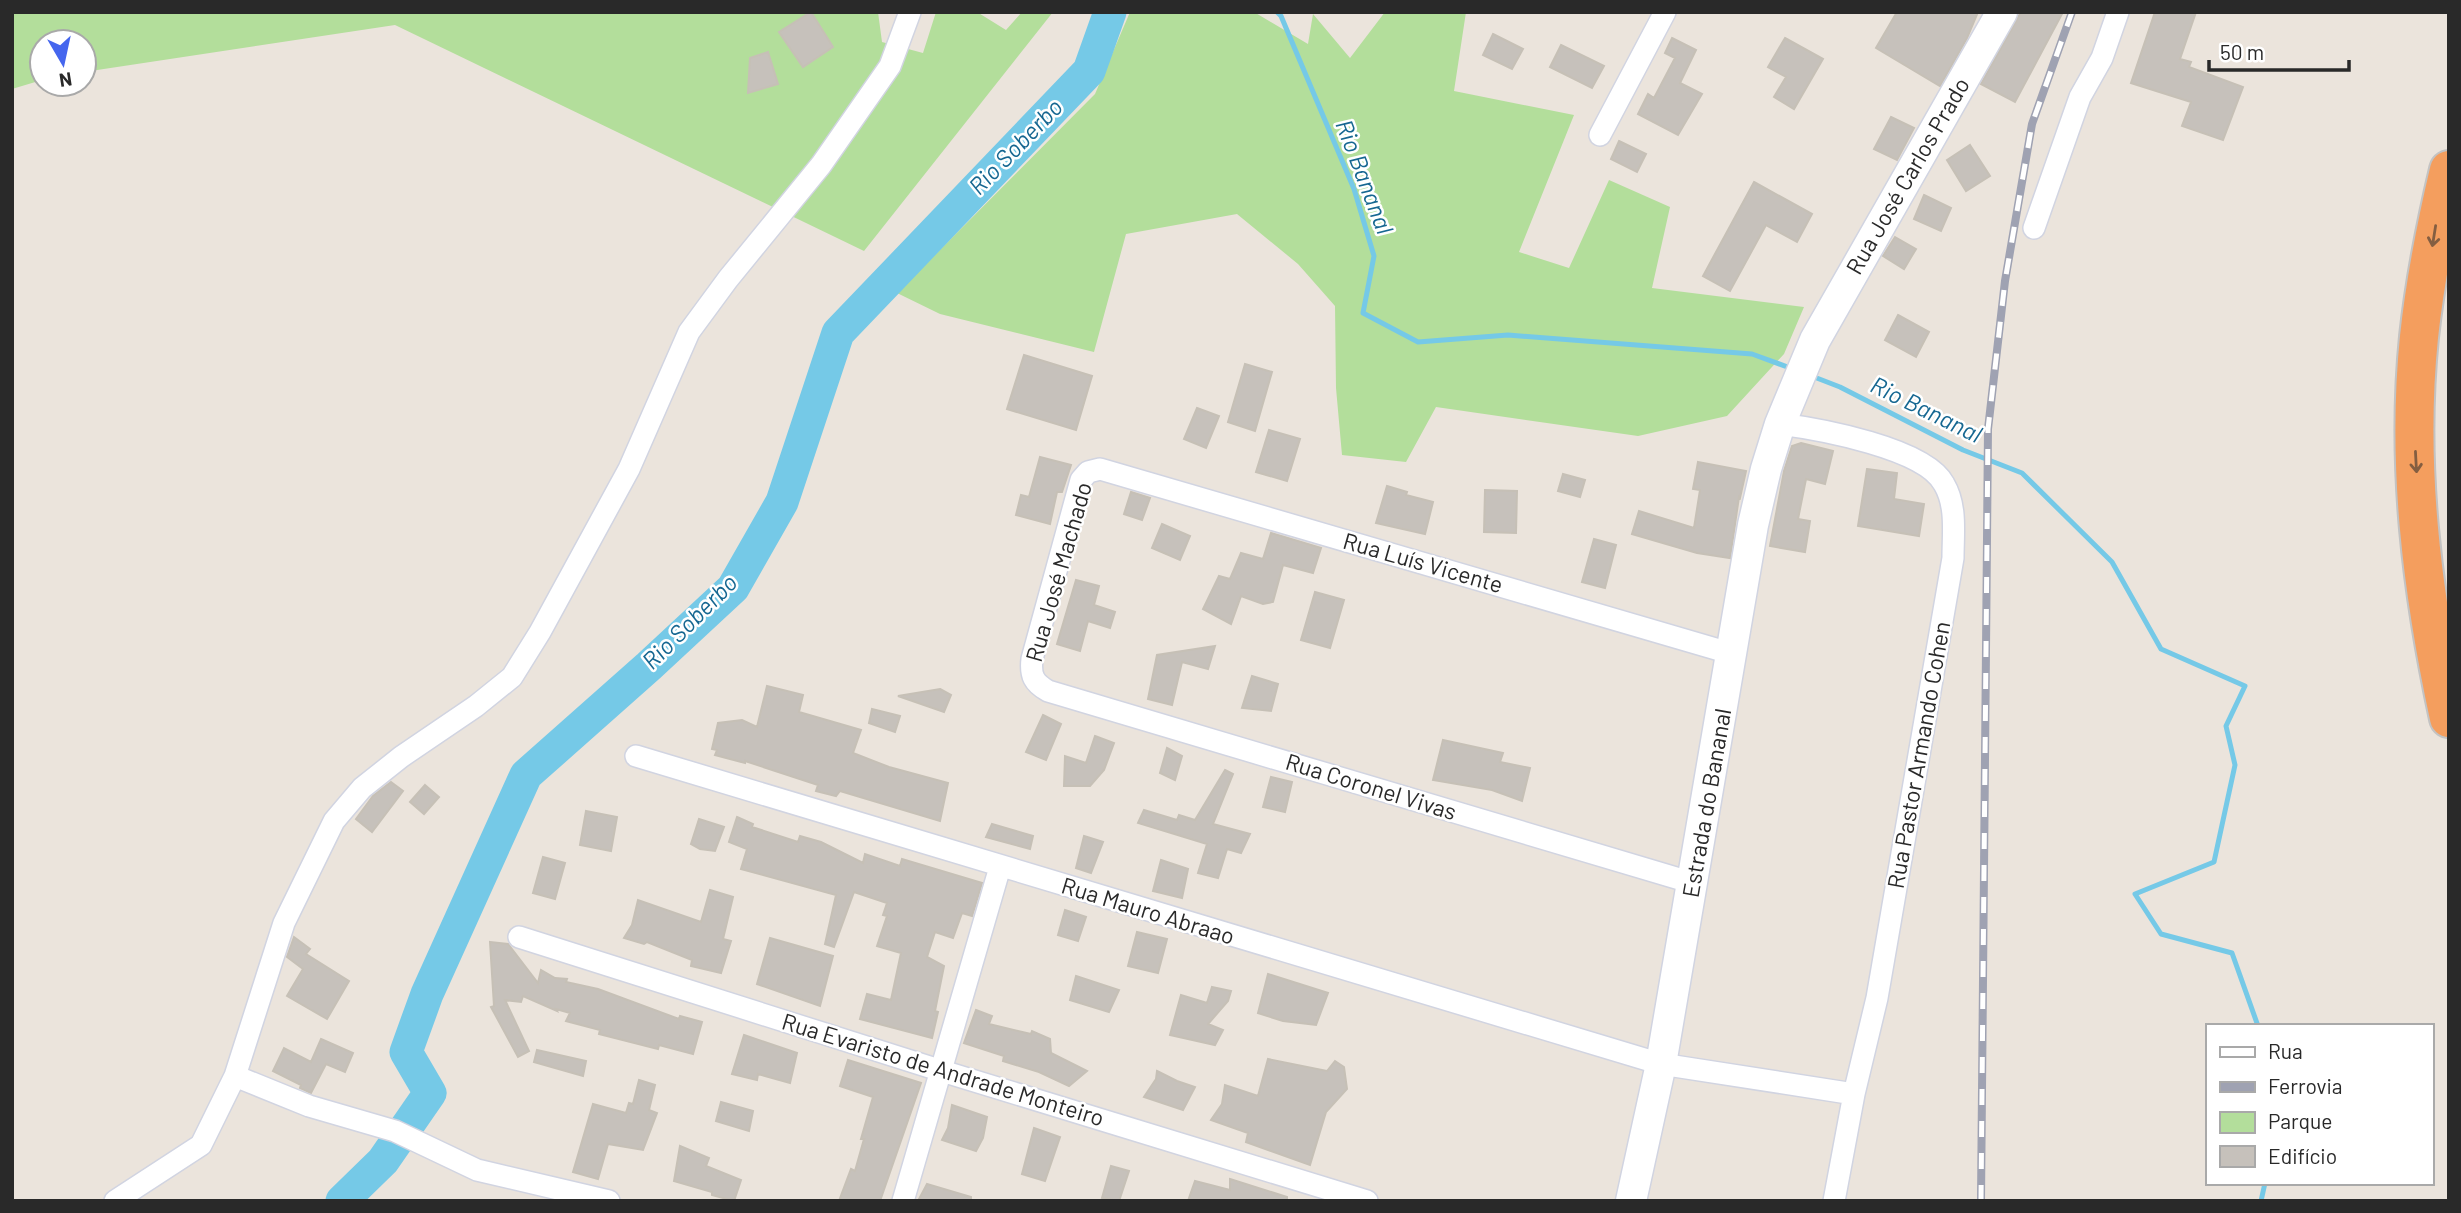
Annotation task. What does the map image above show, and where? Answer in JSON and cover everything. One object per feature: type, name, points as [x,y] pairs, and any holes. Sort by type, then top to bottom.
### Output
[{"type":"highway","points":[[2449,170],[2436,226],[2419,338],[2414,440],[2425,592],[2449,718]]},
{"type":"main road","name":"Rua José Carlos Prado","points":[[1783,415],[1815,340],[2002,12]]},
{"type":"main road","name":"Estrada do Bananal","points":[[1631,1201],[1661,1064],[1753,525],[1766,469],[1783,415]]},
{"type":"street","points":[[115,1201],[201,1145],[235,1076],[284,923],[334,821],[362,788],[401,757],[477,706],[512,677],[540,632],[629,469],[689,332],[728,279],[821,165],[891,66],[910,12]]},
{"type":"street","points":[[1600,135],[1665,12]]},
{"type":"street","points":[[2034,228],[2080,97],[2102,58],[2118,12]]},
{"type":"street","name":"Rua Pastor Armando Cohen","points":[[1783,415],[1816,429],[1864,441],[1925,465],[1943,481],[1951,499],[1954,518],[1953,558],[1882,971],[1854,1094],[1834,1201]]},
{"type":"street","name":"Rua José Machado","points":[[1048,691],[1035,684],[1030,672],[1081,480],[1088,472],[1100,468],[1114,472]]},
{"type":"street","name":"Rua Luís Vicente","points":[[1114,472],[1733,654]]},
{"type":"street","name":"Rua Coronel Vivas","points":[[1048,691],[1693,883]]},
{"type":"street","name":"Rua Mauro Abraao","points":[[636,756],[1661,1064],[1854,1094]]},
{"type":"street","points":[[903,1201],[1000,867]]},
{"type":"street","name":"Rua Evaristo de Andrade Monteiro","points":[[519,937],[942,1071],[1367,1201]]},
{"type":"street","points":[[235,1076],[309,1106],[396,1131],[458,1161],[497,1176],[609,1201]]},
{"type":"green space","points":[[12,12],[878,12],[882,42],[923,53],[936,12],[977,12],[1006,30],[1022,12],[1053,12],[864,251],[395,25],[98,70],[98,28],[28,28],[28,84],[12,89]]},
{"type":"green space","points":[[1130,12],[1254,12],[1308,44],[1313,14],[1350,58],[1385,12],[1466,12],[1454,91],[1574,115],[1519,252],[1569,268],[1609,180],[1670,207],[1652,288],[1804,307],[1784,354],[1727,416],[1638,436],[1436,407],[1406,462],[1342,455],[1336,388],[1335,306],[1298,264],[1237,214],[1126,234],[1094,352],[940,314],[897,293],[1095,94]]},
{"type":"building","points":[[811,12],[833,47],[803,67],[779,32]]},
{"type":"building","points":[[1897,12],[1978,12],[1940,86],[1876,48]]},
{"type":"building","points":[[2021,12],[2063,12],[2015,102],[1981,84]]},
{"type":"building","points":[[2155,12],[2196,12],[2180,59],[2191,62],[2189,67],[2243,87],[2223,140],[2182,126],[2191,102],[2131,83]]},
{"type":"building","points":[[1493,34],[1523,49],[1512,69],[1483,55]]},
{"type":"building","points":[[1672,38],[1696,50],[1680,83],[1702,94],[1678,135],[1638,114],[1648,94],[1654,98],[1675,58],[1665,53]]},
{"type":"building","points":[[1785,38],[1823,59],[1794,109],[1774,97],[1786,77],[1768,67]]},
{"type":"building","points":[[1561,45],[1604,66],[1592,88],[1550,67]]},
{"type":"building","points":[[768,52],[778,84],[748,93],[750,58]]},
{"type":"building","points":[[1891,117],[1914,128],[1897,160],[1874,149]]},
{"type":"building","points":[[1619,141],[1646,154],[1637,172],[1611,159]]},
{"type":"building","points":[[1970,145],[1990,176],[1966,191],[1947,160]]},
{"type":"building","points":[[1754,182],[1812,214],[1797,242],[1766,225],[1730,291],[1703,276]]},
{"type":"building","points":[[1924,195],[1951,208],[1941,231],[1914,219]]},
{"type":"building","points":[[1895,237],[1916,249],[1904,269],[1883,256]]},
{"type":"building","points":[[1898,315],[1929,332],[1916,357],[1885,340]]},
{"type":"building","points":[[1024,355],[1092,376],[1076,430],[1007,409]]},
{"type":"building","points":[[1245,364],[1272,372],[1255,431],[1228,422]]},
{"type":"building","points":[[1197,408],[1219,416],[1206,448],[1184,439]]},
{"type":"building","points":[[1269,430],[1300,439],[1287,481],[1256,472]]},
{"type":"building","points":[[1801,443],[1833,451],[1825,484],[1806,479],[1798,519],[1810,521],[1805,552],[1770,546],[1784,471],[1792,446]]},
{"type":"building","points":[[1040,457],[1071,465],[1062,492],[1057,492],[1050,524],[1016,515],[1021,495],[1029,497]]},
{"type":"building","points":[[1698,462],[1746,471],[1739,497],[1730,558],[1697,553],[1632,534],[1639,511],[1694,528],[1700,490],[1693,489]]},
{"type":"building","points":[[1867,469],[1897,473],[1894,499],[1924,504],[1919,536],[1858,526]]},
{"type":"building","points":[[1563,474],[1585,480],[1580,497],[1558,491]]},
{"type":"building","points":[[1387,486],[1407,492],[1406,495],[1433,502],[1425,534],[1376,523]]},
{"type":"building","points":[[1485,490],[1517,491],[1516,533],[1484,532]]},
{"type":"building","points":[[1131,492],[1150,498],[1142,520],[1124,514]]},
{"type":"building","points":[[1162,524],[1190,536],[1180,560],[1152,548]]},
{"type":"building","points":[[1271,533],[1321,548],[1313,573],[1283,565],[1273,602],[1263,604],[1241,596],[1231,624],[1203,609],[1219,576],[1230,579],[1241,553],[1263,559]]},
{"type":"building","points":[[1594,539],[1616,545],[1605,588],[1582,582]]},
{"type":"building","points":[[1076,580],[1099,586],[1094,605],[1115,612],[1110,628],[1088,621],[1080,651],[1057,644]]},
{"type":"building","points":[[1315,592],[1344,600],[1330,648],[1301,640]]},
{"type":"building","points":[[1215,646],[1208,669],[1182,662],[1172,705],[1148,699],[1157,655]]},
{"type":"building","points":[[1252,676],[1278,684],[1271,711],[1242,708]]},
{"type":"building","points":[[767,686],[803,695],[799,712],[861,730],[853,753],[889,767],[948,783],[940,821],[840,791],[836,796],[816,791],[818,785],[745,761],[715,755],[717,750],[712,749],[718,723],[742,720],[757,727]]},
{"type":"building","points":[[940,689],[951,695],[944,712],[898,696]]},
{"type":"building","points":[[872,709],[900,716],[895,732],[869,723]]},
{"type":"building","points":[[1043,715],[1061,724],[1046,760],[1026,752]]},
{"type":"building","points":[[1095,736],[1114,743],[1104,770],[1090,786],[1064,786],[1065,756],[1086,763]]},
{"type":"building","points":[[1443,740],[1503,753],[1500,762],[1530,768],[1522,801],[1492,790],[1433,780]]},
{"type":"building","points":[[1167,748],[1182,756],[1175,780],[1160,773]]},
{"type":"building","points":[[1225,770],[1233,774],[1213,824],[1250,834],[1241,853],[1227,849],[1218,878],[1198,873],[1207,844],[1138,823],[1144,810],[1177,820],[1179,815],[1195,820]]},
{"type":"building","points":[[1271,777],[1292,782],[1285,812],[1263,807]]},
{"type":"building","points":[[391,782],[403,791],[372,832],[356,819],[373,796]]},
{"type":"building","points":[[425,785],[439,797],[424,814],[410,802]]},
{"type":"building","points":[[586,811],[617,817],[611,851],[580,845]]},
{"type":"building","points":[[737,817],[753,824],[752,827],[798,842],[800,836],[821,842],[863,863],[865,854],[900,866],[902,859],[982,883],[972,916],[962,913],[953,938],[935,932],[927,957],[944,966],[932,1038],[860,1019],[867,994],[891,1000],[901,953],[877,946],[887,916],[883,915],[887,903],[854,892],[834,947],[825,944],[836,895],[741,869],[747,849],[729,842]]},
{"type":"building","points":[[699,819],[724,827],[715,851],[700,849],[691,844]]},
{"type":"building","points":[[992,824],[1033,836],[1030,849],[986,837]]},
{"type":"building","points":[[1084,836],[1103,842],[1091,873],[1076,868]]},
{"type":"building","points":[[543,857],[565,863],[555,899],[533,893]]},
{"type":"building","points":[[1161,860],[1188,869],[1182,898],[1153,891]]},
{"type":"building","points":[[710,890],[733,897],[723,939],[731,941],[721,973],[691,966],[692,960],[647,942],[644,944],[624,938],[632,925],[638,900],[701,922]]},
{"type":"building","points":[[1065,910],[1086,917],[1078,941],[1058,935]]},
{"type":"building","points":[[1137,932],[1167,939],[1158,973],[1128,966]]},
{"type":"building","points":[[294,937],[310,949],[306,954],[349,981],[327,1019],[287,996],[303,969],[287,957]]},
{"type":"building","points":[[770,938],[833,956],[820,1006],[757,984]]},
{"type":"building","points":[[490,942],[508,944],[538,983],[541,970],[555,978],[567,979],[566,982],[598,989],[679,1019],[680,1016],[702,1022],[693,1054],[659,1045],[658,1049],[599,1034],[600,1030],[566,1021],[570,1013],[556,1009],[557,1011],[523,996],[521,1002],[505,1000],[529,1051],[518,1057],[491,1007],[494,1006]]},
{"type":"building","points":[[1268,974],[1328,993],[1316,1025],[1283,1021],[1258,1013]]},
{"type":"building","points":[[1076,976],[1119,990],[1109,1012],[1070,1000]]},
{"type":"building","points":[[1212,987],[1231,991],[1228,1001],[1208,1024],[1223,1030],[1215,1045],[1170,1035],[1181,995],[1207,1003]]},
{"type":"building","points":[[976,1010],[992,1016],[989,1024],[1031,1034],[1032,1031],[1050,1039],[1051,1053],[1087,1071],[1069,1086],[1039,1072],[1003,1061],[1004,1056],[964,1043]]},
{"type":"building","points":[[744,1035],[797,1053],[790,1083],[758,1074],[757,1080],[732,1074]]},
{"type":"building","points":[[321,1039],[353,1053],[345,1072],[326,1064],[311,1093],[273,1071],[284,1048],[311,1062]]},
{"type":"building","points":[[537,1050],[586,1061],[583,1076],[534,1062]]},
{"type":"building","points":[[1268,1059],[1327,1071],[1335,1061],[1344,1067],[1347,1089],[1326,1112],[1310,1165],[1246,1142],[1248,1133],[1211,1120],[1222,1104],[1225,1085],[1258,1096]]},
{"type":"building","points":[[848,1060],[921,1083],[880,1201],[839,1201],[851,1169],[855,1171],[873,1097],[840,1086]]},
{"type":"building","points":[[1157,1071],[1195,1087],[1183,1110],[1144,1097],[1156,1079]]},
{"type":"building","points":[[639,1080],[655,1085],[649,1110],[657,1113],[643,1150],[608,1144],[598,1179],[573,1172],[593,1104],[626,1113],[629,1103],[633,1104]]},
{"type":"building","points":[[721,1102],[753,1111],[749,1131],[716,1121]]},
{"type":"building","points":[[952,1105],[987,1117],[983,1138],[976,1151],[942,1140],[948,1128]]},
{"type":"building","points":[[1034,1128],[1060,1137],[1045,1181],[1022,1174]]},
{"type":"building","points":[[680,1146],[709,1158],[706,1166],[741,1180],[734,1201],[674,1181]]},
{"type":"building","points":[[1111,1166],[1129,1171],[1119,1201],[1102,1198]]},
{"type":"building","points":[[1230,1179],[1287,1197],[1287,1201],[1188,1201],[1195,1181],[1230,1190]]},
{"type":"building","points":[[927,1184],[971,1197],[971,1201],[918,1201]]},
{"type":"waterway","name":"Rio Soberbo","points":[[342,1201],[383,1161],[430,1093],[406,1052],[427,994],[526,775],[733,588],[782,502],[838,333],[1089,71],[1110,12]]},
{"type":"waterway","name":"Rio Bananal","points":[[1277,12],[1354,189],[1374,256],[1363,313],[1418,342],[1508,335],[1752,354],[1793,369]]},
{"type":"waterway","name":"Rio Bananal","points":[[1809,375],[1840,387],[1963,450],[2022,473],[2112,562],[2161,649],[2245,686],[2226,726],[2235,765],[2214,862],[2135,894],[2161,934],[2232,953],[2257,1024]]},
{"type":"waterway","name":"Rio Bananal","points":[[2261,1201],[2265,1185]]},
{"type":"railway","points":[[1981,1201],[1988,429],[2005,281],[2032,124],[2072,12]]}]
